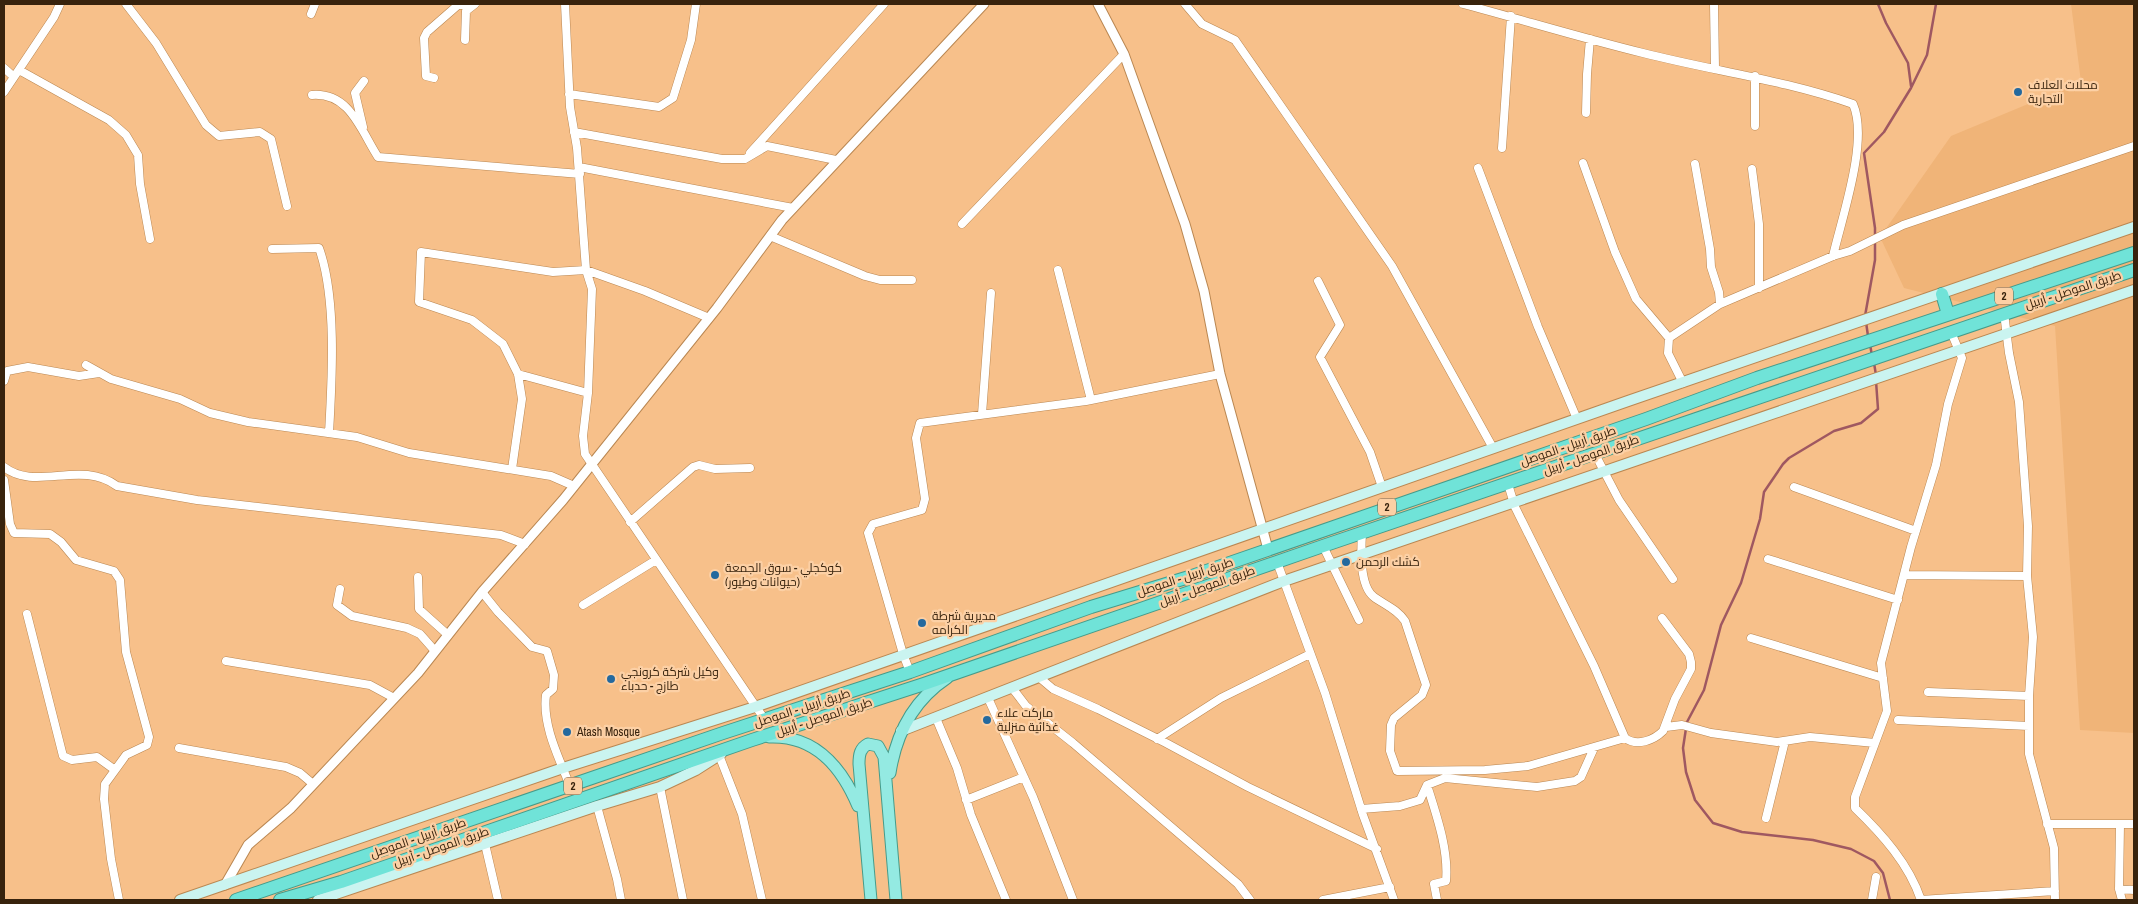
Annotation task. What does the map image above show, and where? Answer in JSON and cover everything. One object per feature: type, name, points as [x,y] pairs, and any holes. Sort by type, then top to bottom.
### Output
[{"type":"highway","name":"طريق أربيل - الموصل","points":[[236,900],[910,672],[1091,607],[1188,577],[1646,419],[1757,378],[2134,253]]},
{"type":"highway","name":"طريق الموصل - أربيل","points":[[280,900],[341,882],[752,740],[924,684],[966,668],[2134,270]]},
{"type":"highway","points":[[1942,294],[1948,314]]},
{"type":"highway","points":[[333,867],[341,882]]},
{"type":"main road","points":[[180,900],[563,768],[755,707],[1493,448],[2134,227]]},
{"type":"main road","points":[[901,731],[1013,689],[1284,581],[2134,290]]},
{"type":"main road","points":[[888,792],[891,764],[901,731],[913,711],[943,681],[966,668]]},
{"type":"main road","points":[[752,740],[786,736],[808,743],[817,749],[831,762],[847,783],[862,818]]},
{"type":"main road","points":[[871,900],[862,818],[859,758],[863,747],[868,744],[878,746],[882,751],[888,792],[896,900]]},
{"type":"main road","points":[[318,900],[597,806],[660,787],[696,770],[733,747]]},
{"type":"street","points":[[4,92],[54,17],[60,4]]},
{"type":"street","points":[[126,4],[156,43],[206,125],[219,136],[260,132],[271,138],[287,206]]},
{"type":"street","points":[[310,14],[315,4]]},
{"type":"street","points":[[466,40],[466,11],[473,4]]},
{"type":"street","points":[[434,78],[426,76],[424,38],[427,32],[458,5],[473,4]]},
{"type":"street","points":[[570,94],[659,107],[674,98],[690,40],[696,4]]},
{"type":"street","points":[[745,159],[884,4]]},
{"type":"street","points":[[225,885],[248,845],[292,808],[394,698],[482,592],[591,466],[709,318],[793,208],[984,4]]},
{"type":"street","points":[[1098,4],[1124,54],[1185,224],[1204,291],[1220,374],[1268,549]]},
{"type":"street","points":[[1185,4],[1202,24],[1235,40],[1392,266],[1493,448]]},
{"type":"street","points":[[1463,4],[1643,53],[1755,76],[1822,93],[1853,104],[1858,115],[1858,142],[1832,256]]},
{"type":"street","points":[[1714,4],[1715,68]]},
{"type":"street","points":[[563,5],[570,107],[579,171],[586,270],[592,288],[588,393],[583,436],[585,454],[591,466],[765,720]]},
{"type":"street","points":[[1502,148],[1511,16]]},
{"type":"street","points":[[1586,113],[1590,39]]},
{"type":"street","points":[[962,224],[1124,54]]},
{"type":"street","points":[[4,68],[109,120],[126,135],[138,155],[140,184],[150,239]]},
{"type":"street","points":[[1755,76],[1755,126]]},
{"type":"street","points":[[364,81],[355,93],[369,144],[378,158],[579,171],[793,208]]},
{"type":"street","points":[[312,95],[326,94],[343,104],[365,132]]},
{"type":"street","points":[[574,132],[722,159],[745,159],[767,146],[836,160]]},
{"type":"street","points":[[1669,338],[1720,304],[1832,256],[1850,251],[1903,226],[2134,146]]},
{"type":"street","points":[[1583,163],[1615,252],[1636,300],[1669,338],[1668,353],[1683,383]]},
{"type":"street","points":[[1694,164],[1710,249],[1711,267],[1719,292],[1720,304]]},
{"type":"street","points":[[1478,168],[1538,327],[1577,419]]},
{"type":"street","points":[[1752,169],[1759,224],[1759,288]]},
{"type":"street","points":[[770,236],[865,276],[880,280],[912,280]]},
{"type":"street","points":[[272,249],[319,248],[324,262],[332,338],[329,433]]},
{"type":"street","points":[[512,468],[522,399],[518,374],[503,344],[472,320],[419,302],[421,252],[553,272],[586,270],[645,291],[709,318]]},
{"type":"street","points":[[1058,270],[1091,400]]},
{"type":"street","points":[[1318,281],[1340,325],[1320,357],[1370,452],[1382,487]]},
{"type":"street","points":[[982,414],[990,293]]},
{"type":"street","points":[[2004,313],[2006,334],[2019,402],[2028,526],[2027,576],[2033,637],[2029,696],[2029,754],[2054,848],[2055,900]]},
{"type":"street","points":[[1951,332],[1962,358],[1948,404],[1936,465],[1916,531],[1882,663],[1887,711],[1855,797],[1855,808],[1882,834],[1908,873],[1921,900],[2055,891]]},
{"type":"street","points":[[86,365],[111,379],[180,400],[210,413],[248,422],[357,437],[409,453],[512,468],[551,476],[574,486]]},
{"type":"street","points":[[4,381],[7,371],[28,367],[79,376],[99,373]]},
{"type":"street","points":[[518,374],[588,393]]},
{"type":"street","points":[[910,672],[868,533],[873,524],[922,510],[925,499],[916,438],[920,422],[1091,400],[1220,374]]},
{"type":"street","points":[[1595,454],[1619,500],[1673,579]]},
{"type":"street","points":[[630,522],[693,467],[699,465],[715,469],[750,468]]},
{"type":"street","points":[[4,467],[13,474],[34,477],[60,474],[89,474],[107,478],[118,486],[197,500],[501,534],[525,544]]},
{"type":"street","points":[[4,480],[10,524],[14,533],[50,534],[61,542],[76,560],[114,571],[120,580],[126,652],[149,737],[147,745],[126,755],[105,784],[104,799],[111,859],[119,900]]},
{"type":"street","points":[[1508,484],[1514,503],[1590,658],[1625,738],[1629,741],[1649,740],[1659,735],[1666,727],[1674,699],[1691,669],[1692,662],[1689,654],[1662,618]]},
{"type":"street","points":[[1794,487],[1916,531]]},
{"type":"street","points":[[1362,533],[1361,555],[1366,587],[1399,613],[1405,621],[1426,685],[1422,695],[1394,718],[1391,725],[1390,751],[1397,771],[1484,770],[1528,766],[1625,738]]},
{"type":"street","points":[[1323,546],[1359,620]]},
{"type":"street","points":[[1768,559],[1898,600]]},
{"type":"street","points":[[583,604],[656,560]]},
{"type":"street","points":[[1277,562],[1325,693],[1361,809],[1394,900]]},
{"type":"street","points":[[1904,575],[2027,576]]},
{"type":"street","points":[[418,577],[418,609],[448,635]]},
{"type":"street","points":[[340,589],[337,605],[352,616],[407,628],[420,634],[435,650]]},
{"type":"street","points":[[482,592],[498,612],[532,647],[547,652],[554,675],[553,690],[546,694],[545,705],[554,745],[570,786]]},
{"type":"street","points":[[27,614],[63,756],[72,760],[96,757],[115,770]]},
{"type":"street","points":[[1751,638],[1883,678]]},
{"type":"street","points":[[1157,738],[1222,698],[1310,654]]},
{"type":"street","points":[[226,661],[370,686],[394,698]]},
{"type":"street","points":[[1040,678],[1053,689],[1157,738],[1248,787],[1377,849]]},
{"type":"street","points":[[1013,689],[1026,706],[1073,743],[1238,884],[1250,900]]},
{"type":"street","points":[[1928,692],[2029,696]]},
{"type":"street","points":[[988,698],[1024,777],[1073,900]]},
{"type":"street","points":[[936,718],[1006,900]]},
{"type":"street","points":[[1898,720],[2029,726]]},
{"type":"street","points":[[1666,727],[1682,725],[1711,733],[1766,741],[1785,741],[1810,737],[1875,743]]},
{"type":"street","points":[[1766,818],[1785,741]]},
{"type":"street","points":[[179,748],[286,767],[300,773],[313,784]]},
{"type":"street","points":[[1361,809],[1400,806],[1420,800],[1427,785],[1445,778],[1537,787],[1576,781],[1581,777],[1594,748]]},
{"type":"street","points":[[719,755],[742,814],[762,900]]},
{"type":"street","points":[[966,800],[1024,777]]},
{"type":"street","points":[[1427,785],[1436,813],[1448,868],[1446,881],[1434,884],[1437,900]]},
{"type":"street","points":[[660,787],[683,900]]},
{"type":"street","points":[[597,806],[621,900]]},
{"type":"street","points":[[2047,824],[2134,824]]},
{"type":"street","points":[[2120,824],[2119,889],[2122,900]]},
{"type":"street","points":[[485,844],[498,900]]},
{"type":"street","points":[[1872,900],[1876,877]]},
{"type":"street","points":[[1323,900],[1390,887]]},
{"type":"street","points":[[2119,889],[2134,890]]},
{"type":"shaded area","points":[[2071,4],[2134,4],[2134,733],[2080,730],[2055,326],[1904,288],[1880,237],[1951,136],[2081,82]]},
{"type":"waterway","points":[[1878,4],[1908,63],[1911,86]]},
{"type":"waterway","points":[[1865,316],[1875,260],[1875,228],[1864,153],[1884,132],[1911,88],[1927,55],[1936,4]]},
{"type":"waterway","points":[[1866,322],[1868,336]]},
{"type":"waterway","points":[[1870,344],[1872,356]]},
{"type":"waterway","points":[[1874,363],[1876,375]]},
{"type":"waterway","points":[[1876,381],[1878,409],[1861,423],[1834,431],[1789,458],[1764,492],[1760,519],[1741,583],[1721,625],[1704,690],[1687,722],[1683,748],[1686,772],[1695,800],[1713,823],[1742,832],[1813,840],[1851,849],[1874,861],[1883,873],[1890,900]]},
{"type":"place","name":"محلات العلاف التجارية","points":[[2018,92]]},
{"type":"place","name":"كشك الرحمن","points":[[1346,562]]},
{"type":"place","name":"كوكجلي - سوق الجمعة (حيوانات وطيور)","points":[[715,575]]},
{"type":"place","name":"مديرية شرطة الكرامه","points":[[922,623]]},
{"type":"place","name":"وكيل شركة كرونجي طازج - حدباء","points":[[611,679]]},
{"type":"place","name":"ماركت علاء غذائية منزلية","points":[[987,720]]},
{"type":"place","name":"Atash Mosque","points":[[567,732]]}]
